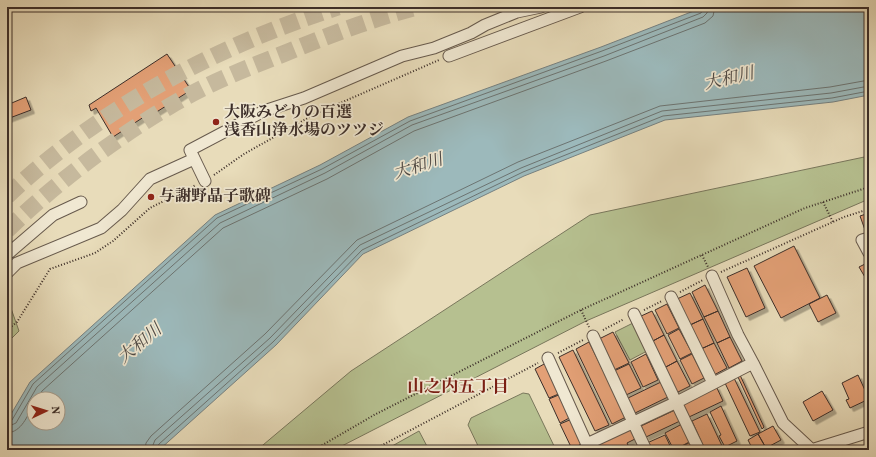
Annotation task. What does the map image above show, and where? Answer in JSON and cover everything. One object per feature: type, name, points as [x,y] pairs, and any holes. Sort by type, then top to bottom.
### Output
[{"type":"street","points":[[205,181],[190,150],[264,111],[304,98],[402,56],[434,48],[517,12],[541,7]]},
{"type":"street","points":[[449,56],[580,7]]},
{"type":"street","points":[[7,273],[17,263],[101,228],[122,210],[150,179],[194,159]]},
{"type":"street","points":[[7,252],[10,252],[54,215],[81,202]]},
{"type":"street","points":[[869,238],[862,240],[869,253]]},
{"type":"street","points":[[710,271],[738,335],[783,423],[812,450],[869,432]]},
{"type":"street","points":[[671,297],[713,383]]},
{"type":"street","points":[[634,314],[699,450]]},
{"type":"street","points":[[593,336],[634,421],[646,450]]},
{"type":"street","points":[[548,358],[588,447],[634,421],[677,402],[753,363]]},
{"type":"path","points":[[7,330],[17,322],[50,269],[96,253],[113,241],[150,208],[205,181],[244,154],[315,114],[449,56]]},
{"type":"path","points":[[314,450],[374,415],[581,310],[805,208],[869,187]]},
{"type":"path","points":[[823,202],[833,222]]},
{"type":"path","points":[[373,450],[548,358],[634,314],[671,297],[710,271],[869,209]]},
{"type":"path","points":[[702,255],[710,271]]},
{"type":"path","points":[[581,310],[587,324]]},
{"type":"path","points":[[7,315],[9,327]]},
{"type":"green space","points":[[869,156],[869,199],[586,321],[334,450],[257,450],[351,371],[590,215]]},
{"type":"green space","points":[[7,297],[19,331],[7,343]]},
{"type":"green space","points":[[633,323],[647,351],[630,360],[615,332]]},
{"type":"green space","points":[[523,393],[529,394],[556,450],[480,450],[468,425],[471,418]]},
{"type":"green space","points":[[419,431],[429,450],[385,450]]},
{"type":"water","name":"大和川","points":[[704,7],[869,7],[869,95],[833,102],[665,120],[524,176],[363,254],[276,345],[159,450],[7,450],[7,421],[30,382],[215,215],[320,165],[408,117],[601,47]]},
{"type":"building","points":[[167,54],[191,90],[155,113],[153,111],[113,137],[96,108],[91,111],[89,105]]},
{"type":"building","points":[[26,97],[31,110],[7,119],[7,105]]},
{"type":"building","points":[[869,213],[869,229],[865,230],[860,216]]},
{"type":"building","points":[[794,246],[820,298],[781,318],[754,266]]},
{"type":"building","points":[[869,262],[869,284],[859,267]]},
{"type":"building","points":[[747,268],[765,308],[746,317],[727,277]]},
{"type":"building","points":[[705,285],[718,311],[704,317],[692,292]]},
{"type":"building","points":[[690,293],[703,319],[690,325],[677,299]]},
{"type":"building","points":[[827,295],[836,313],[818,322],[809,304]]},
{"type":"building","points":[[667,304],[679,328],[667,334],[655,310]]},
{"type":"building","points":[[652,311],[664,335],[651,342],[639,317]]},
{"type":"building","points":[[718,311],[730,337],[717,343],[704,317]]},
{"type":"building","points":[[703,319],[714,343],[701,349],[690,325]]},
{"type":"building","points":[[679,329],[692,353],[680,359],[668,335]]},
{"type":"building","points":[[613,332],[629,363],[614,370],[599,339]]},
{"type":"building","points":[[664,335],[677,361],[664,368],[651,342]]},
{"type":"building","points":[[730,337],[742,361],[729,368],[717,343]]},
{"type":"building","points":[[589,342],[626,417],[612,424],[576,349]]},
{"type":"building","points":[[714,343],[727,368],[714,375],[701,349]]},
{"type":"building","points":[[573,350],[609,425],[595,431],[559,357]]},
{"type":"building","points":[[646,354],[658,380],[643,387],[631,362]]},
{"type":"building","points":[[692,354],[704,378],[692,384],[680,360]]},
{"type":"building","points":[[677,361],[690,386],[676,393],[664,368]]},
{"type":"building","points":[[546,363],[561,393],[549,398],[535,369]]},
{"type":"building","points":[[629,364],[641,388],[626,395],[614,371]]},
{"type":"building","points":[[740,375],[764,427],[762,429],[738,377]]},
{"type":"building","points":[[858,375],[869,399],[850,408],[846,400],[849,399],[842,383]]},
{"type":"building","points":[[734,378],[760,432],[750,436],[725,383]]},
{"type":"building","points":[[661,382],[668,397],[633,414],[626,399]]},
{"type":"building","points":[[716,386],[723,401],[689,417],[682,403]]},
{"type":"building","points":[[822,391],[833,410],[813,421],[803,402]]},
{"type":"building","points":[[561,394],[571,417],[560,423],[549,399]]},
{"type":"building","points":[[721,406],[737,441],[725,447],[710,412]]},
{"type":"building","points":[[675,410],[680,421],[646,437],[641,426]]},
{"type":"building","points":[[707,414],[723,448],[720,450],[705,450],[692,421]]},
{"type":"building","points":[[572,419],[583,443],[572,449],[560,424]]},
{"type":"building","points":[[682,424],[691,441],[674,450],[665,433]]},
{"type":"building","points":[[773,426],[781,440],[766,448],[758,434]]},
{"type":"building","points":[[631,429],[635,439],[627,443],[628,445],[616,450],[598,450],[596,445]]},
{"type":"building","points":[[758,434],[766,448],[753,450],[748,440]]},
{"type":"building","points":[[665,435],[672,450],[650,450],[647,443]]},
{"type":"building","points":[[691,442],[695,450],[674,450]]},
{"type":"tunnel","points":[[7,196],[43,164],[81,135],[120,108],[162,83],[204,61],[248,41],[338,7]]},
{"type":"tunnel","points":[[7,230],[26,212],[87,162],[130,131],[188,96],[228,76],[316,41],[366,22],[417,7]]},
{"type":"place","name":"大阪みどりの百選 浅香山浄水場のツツジ","points":[[216,122]]},
{"type":"place","name":"与謝野晶子歌碑","points":[[151,197]]},
{"type":"district","name":"山之内五丁目","points":[[458,387]]}]
